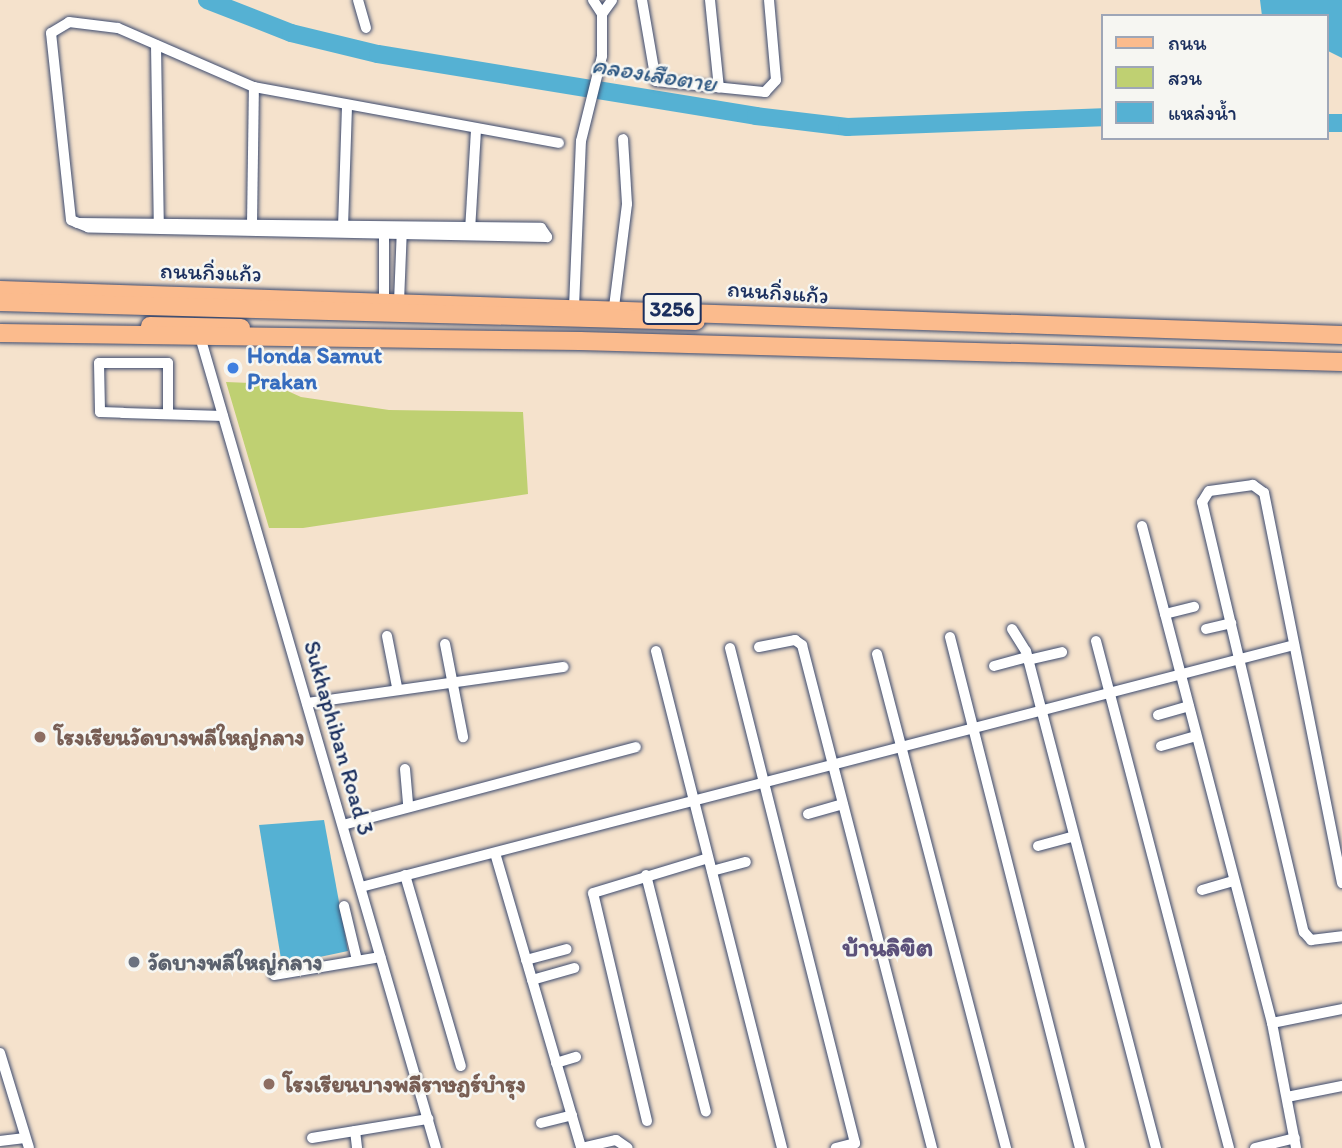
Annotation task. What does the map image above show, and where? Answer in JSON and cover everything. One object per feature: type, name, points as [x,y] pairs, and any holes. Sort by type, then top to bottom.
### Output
[{"type":"main road","name":"ถนนกิ่งแก้ว","points":[[0,289],[614,307],[734,318],[1342,335]]},
{"type":"main road","name":"3256","points":[[0,302],[648,322],[734,318]]},
{"type":"main road","name":"3256","points":[[0,310],[355,322],[395,332],[416,342]]},
{"type":"main road","name":"3256","points":[[0,321],[395,332]]},
{"type":"main road","name":"3256","points":[[0,333],[201,340],[416,342],[1342,362]]},
{"type":"street","points":[[358,0],[366,28]]},
{"type":"street","points":[[593,0],[603,14]]},
{"type":"street","points":[[574,307],[588,107],[602,56],[603,14],[612,0]]},
{"type":"street","points":[[642,0],[656,81],[719,88],[774,88],[769,0]]},
{"type":"street","points":[[710,0],[719,88]]},
{"type":"street","points":[[470,232],[541,228],[548,236],[343,228],[77,223],[66,212],[51,33],[69,22],[106,25],[254,87],[559,143]]},
{"type":"street","points":[[156,45],[159,224]]},
{"type":"street","points":[[252,226],[254,87]]},
{"type":"street","points":[[343,228],[347,106]]},
{"type":"street","points":[[470,232],[476,129]]},
{"type":"street","points":[[614,307],[627,204],[623,139]]},
{"type":"street","points":[[384,230],[392,302]]},
{"type":"street","points":[[392,302],[402,230]]},
{"type":"street","points":[[385,256],[400,257]]},
{"type":"street","name":"Sukhaphiban Road 3","points":[[201,340],[436,1148]]},
{"type":"street","points":[[168,414],[167,363],[99,363],[100,412],[223,416]]},
{"type":"street","points":[[1342,883],[1264,493],[1253,485],[1209,491],[1202,502],[1304,932],[1311,940],[1342,936]]},
{"type":"street","points":[[1142,526],[1272,1024],[1287,1097],[1295,1143],[1255,1148]]},
{"type":"street","points":[[1165,614],[1194,607]]},
{"type":"street","points":[[1206,629],[1231,623]]},
{"type":"street","points":[[1012,629],[1028,659],[1072,836],[1156,1148]]},
{"type":"street","points":[[387,636],[397,687]]},
{"type":"street","points":[[950,638],[1080,1148]]},
{"type":"street","points":[[759,647],[795,640],[802,645],[932,1148]]},
{"type":"street","points":[[1096,641],[1229,1148]]},
{"type":"street","points":[[445,644],[463,737]]},
{"type":"street","points":[[361,887],[1294,645]]},
{"type":"street","points":[[730,648],[855,1143],[836,1148]]},
{"type":"street","points":[[656,651],[782,1148]]},
{"type":"street","points":[[994,666],[1062,652]]},
{"type":"street","points":[[877,654],[1006,1148]]},
{"type":"street","points":[[307,703],[397,687],[563,667]]},
{"type":"street","points":[[1158,715],[1189,706]]},
{"type":"street","points":[[1161,746],[1196,736]]},
{"type":"street","points":[[343,825],[636,747]]},
{"type":"street","points":[[405,769],[408,807]]},
{"type":"street","points":[[808,814],[843,804]]},
{"type":"street","points":[[1038,846],[1072,836]]},
{"type":"street","points":[[495,853],[581,1148],[616,1140],[628,1148]]},
{"type":"street","points":[[648,1121],[592,898],[598,889],[708,858]]},
{"type":"street","points":[[712,871],[746,862]]},
{"type":"street","points":[[405,875],[461,1066]]},
{"type":"street","points":[[646,876],[706,1112]]},
{"type":"street","points":[[1202,890],[1234,881]]},
{"type":"street","points":[[344,906],[357,960]]},
{"type":"street","points":[[526,960],[567,949]]},
{"type":"street","points":[[274,975],[380,957]]},
{"type":"street","points":[[532,980],[574,968]]},
{"type":"street","points":[[1272,1024],[1342,1009]]},
{"type":"street","points":[[0,1053],[4,1081],[27,1143],[0,1141]]},
{"type":"street","points":[[556,1063],[576,1057]]},
{"type":"street","points":[[1287,1097],[1342,1086]]},
{"type":"street","points":[[541,1123],[572,1115]]},
{"type":"street","points":[[312,1138],[428,1119]]},
{"type":"street","points":[[355,1131],[357,1148]]},
{"type":"green space","points":[[226,382],[272,384],[301,397],[389,410],[523,412],[528,494],[303,528],[269,528]]},
{"type":"water","points":[[1260,0],[1342,0],[1342,58],[1328,51],[1328,14],[1262,14]]},
{"type":"water","points":[[324,820],[348,951],[282,965],[259,825]]},
{"type":"waterway","name":"คลองเสือตาย","points":[[207,0],[291,33],[378,54],[756,116],[847,127],[1100,117]]},
{"type":"waterway","name":"คลองเสือตาย","points":[[1328,123],[1342,123]]},
{"type":"place","name":"Honda Samut Prakan","points":[[233,368]]},
{"type":"place","name":"โรงเรียนวัดบางพลีใหญ่กลาง","points":[[40,737]]},
{"type":"place","name":"วัดบางพลีใหญ่กลาง","points":[[134,962]]},
{"type":"place","name":"โรงเรียนบางพลีราษฎร์บำรุง","points":[[269,1084]]},
{"type":"district","name":"บ้านลิขิต","points":[[888,948]]}]
